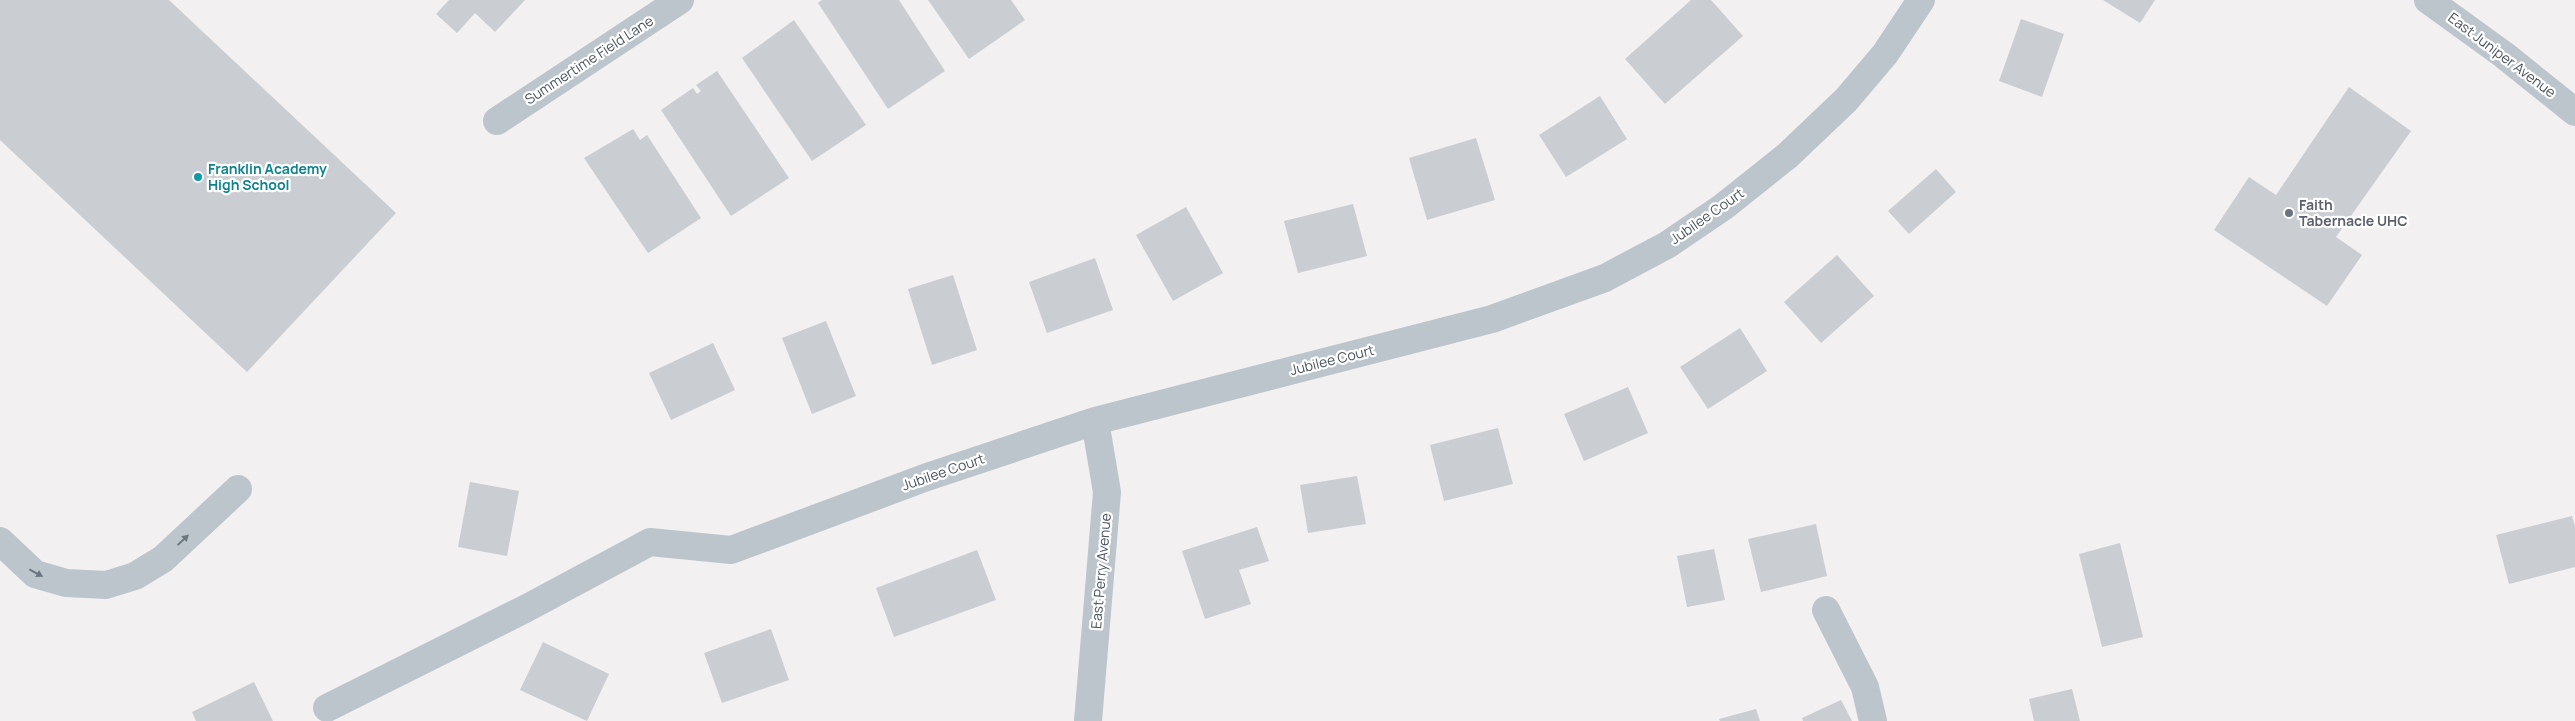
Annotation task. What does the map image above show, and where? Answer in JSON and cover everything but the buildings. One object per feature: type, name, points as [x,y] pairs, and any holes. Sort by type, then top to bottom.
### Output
[{"type":"street","name":"Summertime Field Lane","points":[[497,121],[680,0]]},
{"type":"street","name":"Jubilee Court","points":[[327,708],[525,609],[650,542],[731,550],[926,477],[1095,421],[1492,319],[1604,278],[1667,245],[1723,207],[1788,156],[1846,100],[1885,54],[1921,0]]},
{"type":"street","name":"East Juniper Avenue","points":[[2428,0],[2504,55],[2575,112]]},
{"type":"street","name":"East Perry Avenue","points":[[1088,721],[1107,492],[1095,421]]},
{"type":"street","points":[[0,541],[35,574],[66,583],[106,585],[135,576],[163,559],[238,489]]},
{"type":"street","points":[[1826,610],[1865,687],[1873,721]]},
{"type":"place","name":"Franklin Academy High School","points":[[198,177]]},
{"type":"place","name":"Faith Tabernacle UHC","points":[[2289,213]]}]
